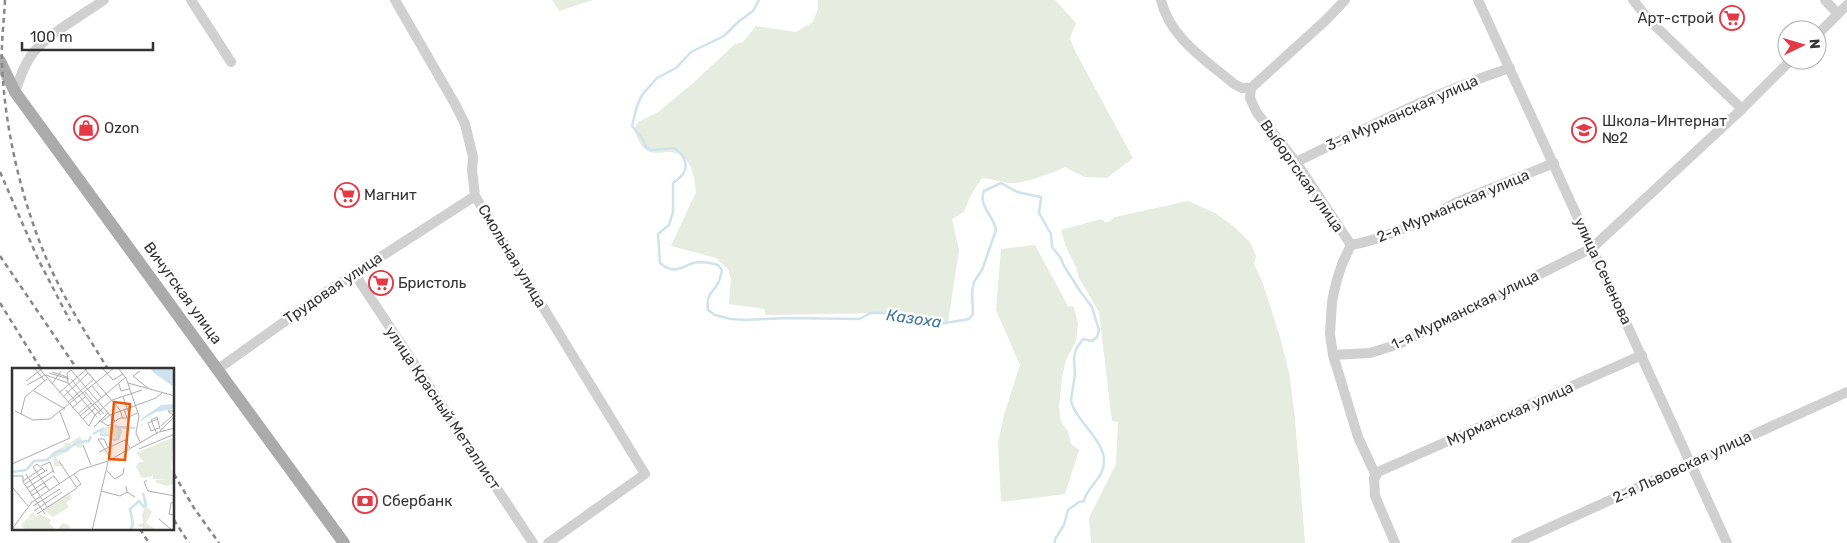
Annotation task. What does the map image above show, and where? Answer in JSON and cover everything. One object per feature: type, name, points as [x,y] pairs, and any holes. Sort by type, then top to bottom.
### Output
[{"type":"main road","name":"Вичугская улица","points":[[0,60],[15,92],[344,543]]},
{"type":"street","points":[[15,92],[23,70],[32,54],[51,37],[104,0]]},
{"type":"street","points":[[191,0],[231,62]]},
{"type":"street","name":"Смольная улица","points":[[396,0],[455,104],[464,124],[473,157],[472,170],[475,196],[645,474],[548,543]]},
{"type":"street","points":[[1161,0],[1164,14],[1184,42],[1234,84],[1242,88],[1251,88],[1326,20],[1345,0]]},
{"type":"street","name":"улица Сеченова","points":[[1478,0],[1727,543]]},
{"type":"street","points":[[1633,0],[1649,20],[1742,109]]},
{"type":"street","points":[[1825,0],[1838,14]]},
{"type":"street","points":[[1827,25],[1847,5]]},
{"type":"street","name":"3-я Мурманская улица","points":[[1296,162],[1398,113],[1485,76],[1510,68]]},
{"type":"street","name":"1-я Мурманская улица","points":[[1333,355],[1370,353],[1399,344],[1592,248],[1742,109],[1781,70]]},
{"type":"street","name":"Выборгская улица","points":[[1251,88],[1250,98],[1257,113],[1296,162],[1350,245],[1342,264],[1332,302],[1330,334],[1333,355],[1358,437],[1377,474],[1374,486],[1375,496],[1395,543]]},
{"type":"street","name":"2-я Мурманская улица","points":[[1350,245],[1368,242],[1440,212],[1455,203],[1554,163]]},
{"type":"street","name":"Трудовая улица","points":[[218,369],[354,273],[475,196]]},
{"type":"street","name":"улица Красный Металлист","points":[[354,273],[532,543]]},
{"type":"street","name":"Мурманская улица","points":[[1377,474],[1642,355]]},
{"type":"street","name":"2-я Львовская улица","points":[[1516,543],[1847,392]]},
{"type":"shaded area","points":[[552,0],[593,0],[559,11]]},
{"type":"shaded area","points":[[818,0],[1055,0],[1076,23],[1070,38],[1075,51],[1133,158],[1107,178],[1084,177],[1065,167],[1038,178],[1016,183],[982,178],[971,195],[964,212],[952,219],[959,250],[948,322],[878,313],[766,315],[764,309],[729,304],[731,279],[728,269],[716,258],[671,246],[696,192],[694,177],[688,162],[681,155],[674,152],[650,152],[639,141],[634,129],[638,122],[658,112],[692,84],[735,44],[743,42],[756,26],[796,32],[813,22],[818,9]]},
{"type":"shaded area","points":[[1188,201],[1215,213],[1232,225],[1250,242],[1256,256],[1254,264],[1262,281],[1280,337],[1290,377],[1305,543],[1091,543],[1089,518],[1116,464],[1118,422],[1112,421],[1099,312],[1079,278],[1061,230],[1101,219],[1109,222],[1115,217]]},
{"type":"shaded area","points":[[1035,245],[1068,306],[1074,307],[1078,324],[1076,341],[1066,360],[1062,377],[1059,407],[1061,421],[1068,432],[1071,444],[1079,450],[1065,494],[1001,502],[998,443],[1004,415],[1020,365],[996,310],[1001,249]]},
{"type":"waterway","name":"Казоха","points":[[759,0],[753,11],[724,36],[691,52],[676,68],[657,78],[642,95],[637,106],[632,126],[642,138],[646,147],[651,150],[674,148],[680,153],[686,166],[683,174],[673,183],[673,212],[669,225],[658,234],[660,263],[671,269],[698,262],[718,265],[722,270],[719,282],[708,298],[708,310],[715,315],[731,319],[859,319],[871,313],[900,313],[939,324],[969,319],[973,314],[972,292],[974,282],[982,270],[996,230],[983,201],[984,191],[1001,183],[1017,192],[1041,197],[1039,213],[1051,234],[1052,247],[1092,307],[1099,330],[1097,337],[1092,341],[1083,339],[1076,349],[1071,400],[1077,415],[1103,452],[1104,466],[1084,501],[1079,502],[1068,510],[1064,525],[1055,539],[1055,543]]},
{"type":"railway","points":[[5,0],[2,65],[6,113],[21,184],[35,231],[58,283],[107,368]]},
{"type":"railway","points":[[0,172],[38,259],[70,321]]},
{"type":"railway","points":[[0,256],[76,368]]},
{"type":"railway","points":[[0,303],[40,368]]},
{"type":"railway","points":[[175,476],[194,508],[219,543]]},
{"type":"railway","points":[[175,522],[189,543]]},
{"type":"railway","points":[[141,530],[149,543]]},
{"type":"place","name":"Арт-строй","points":[[1732,18]]},
{"type":"place","name":"Ozon","points":[[86,128]]},
{"type":"place","name":"Школа-Интернат №2","points":[[1584,130]]},
{"type":"place","name":"Магнит","points":[[347,195]]},
{"type":"place","name":"Бристоль","points":[[381,283]]},
{"type":"place","name":"Сбербанк","points":[[365,501]]}]
